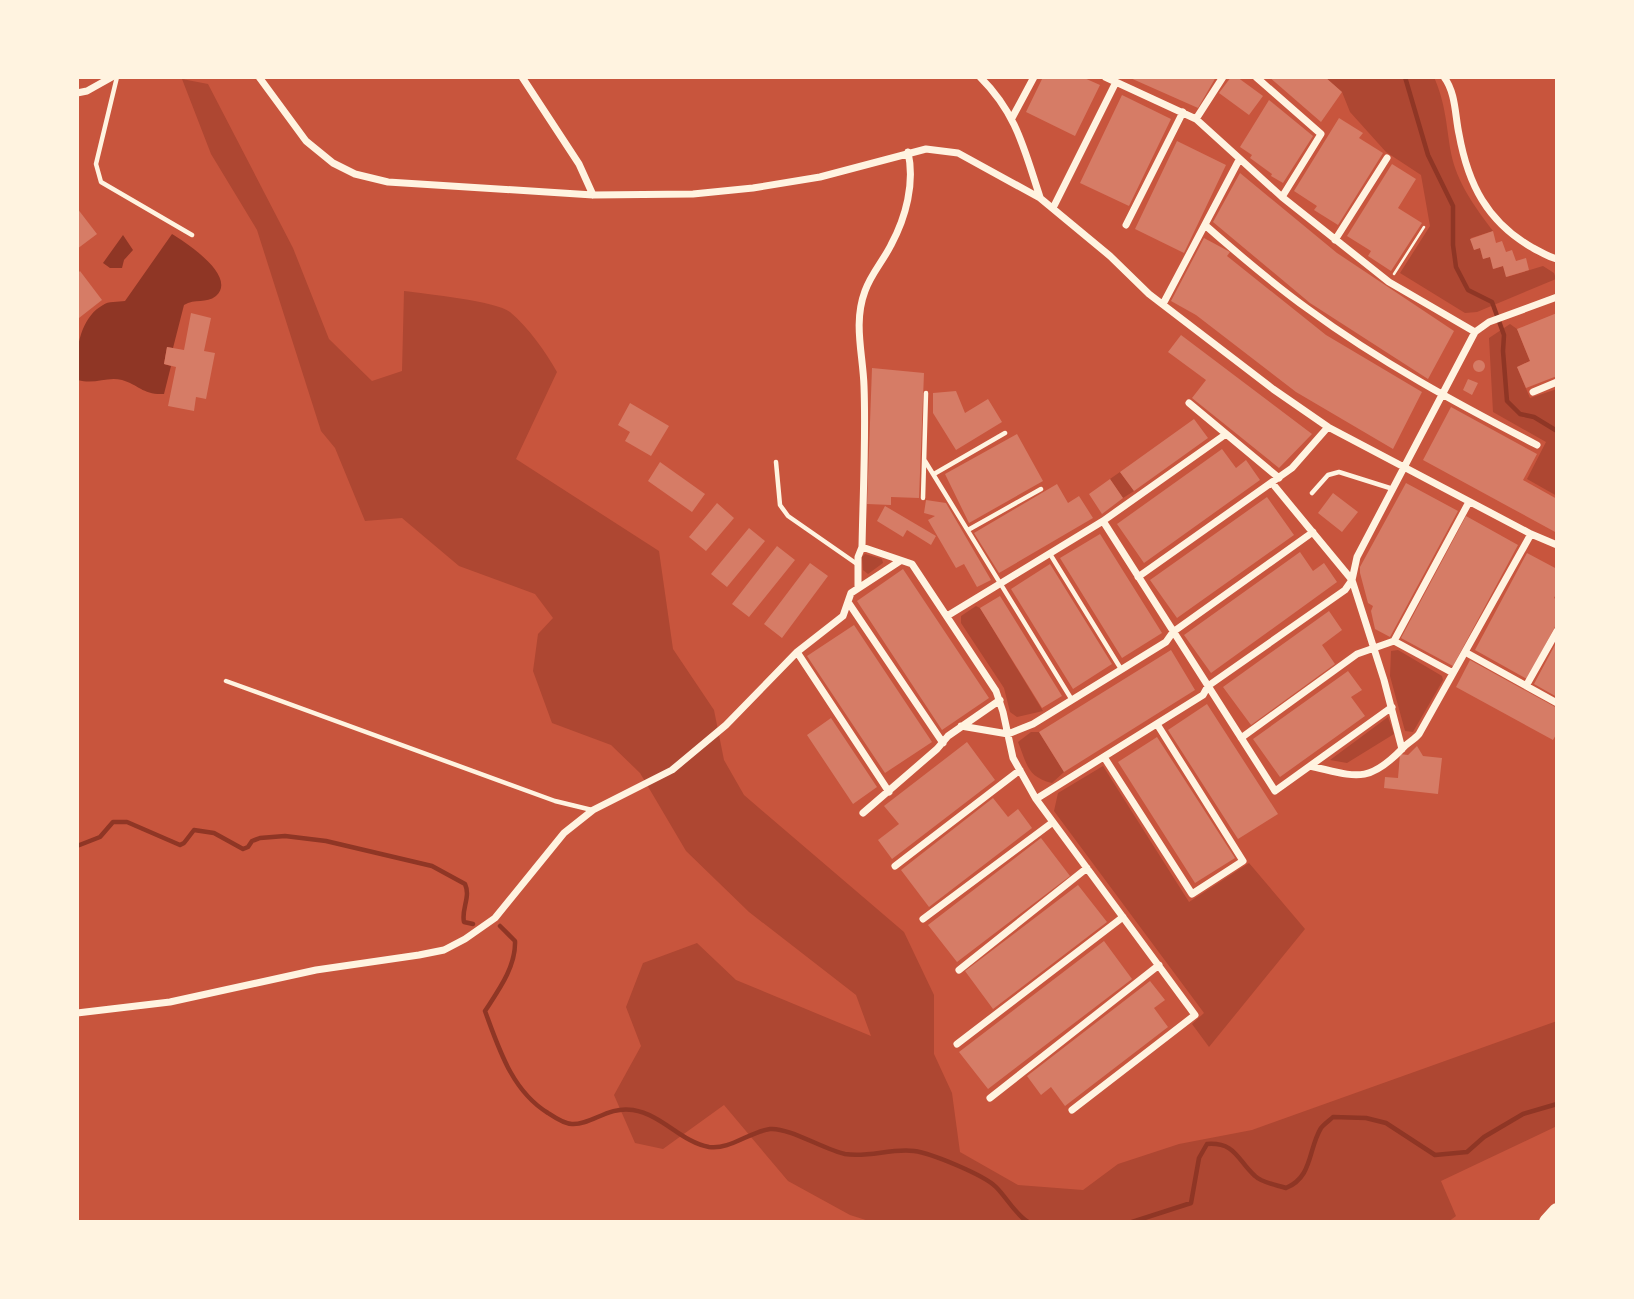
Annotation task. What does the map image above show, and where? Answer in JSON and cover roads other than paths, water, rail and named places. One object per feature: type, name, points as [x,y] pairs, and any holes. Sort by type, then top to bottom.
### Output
[{"type":"highway","points":[[1546,1222],[1557,1211]]},
{"type":"street","points":[[77,93],[88,91],[114,77]]},
{"type":"street","points":[[258,77],[306,141],[333,163],[355,174],[388,182],[593,195],[693,194],[820,177],[926,149],[958,153],[1040,198],[1163,304],[1273,389],[1328,427],[1531,534],[1557,545]]},
{"type":"street","points":[[522,77],[579,164],[593,195]]},
{"type":"street","points":[[980,77],[1001,99],[1012,118],[1040,198]]},
{"type":"street","points":[[1012,118],[1034,77]]},
{"type":"street","points":[[1105,77],[1196,119],[1282,197],[1389,282],[1482,327]]},
{"type":"street","points":[[1196,119],[1223,77]]},
{"type":"street","points":[[1256,77],[1321,134],[1282,197]]},
{"type":"street","points":[[1447,79],[1463,154],[1480,198],[1496,221],[1518,240],[1557,259]]},
{"type":"street","points":[[1053,208],[1116,82]]},
{"type":"street","points":[[1126,225],[1183,112]]},
{"type":"street","points":[[858,588],[858,564],[862,547],[864,384],[859,346],[860,309],[871,277],[891,247],[909,198],[908,152]]},
{"type":"street","points":[[1335,240],[1387,158]]},
{"type":"street","points":[[1163,304],[1240,160]]},
{"type":"street","points":[[1205,225],[1308,309],[1374,354],[1443,396],[1537,445]]},
{"type":"street","points":[[1036,799],[1203,695],[1208,686],[1345,590],[1352,580],[1357,557],[1482,327],[1557,297]]},
{"type":"street","points":[[1533,392],[1557,382]]},
{"type":"street","points":[[1189,403],[1276,480],[1352,580],[1392,707],[1402,749]]},
{"type":"street","points":[[1138,576],[1292,468],[1328,427]]},
{"type":"street","points":[[947,616],[1103,521],[1226,434]]},
{"type":"street","points":[[1241,738],[1357,654],[1394,641],[1469,502]]},
{"type":"street","points":[[1103,521],[1275,791],[1392,707]]},
{"type":"street","points":[[961,726],[1008,734],[1033,724],[1167,642],[1173,632],[1314,532]]},
{"type":"street","points":[[1310,766],[1345,774],[1372,773],[1393,759],[1419,734],[1531,534]]},
{"type":"street","points":[[862,547],[912,564],[996,691],[1013,758],[1036,799],[1195,1015],[1072,1110]]},
{"type":"street","points":[[77,1013],[170,1002],[316,970],[419,955],[444,950],[466,939],[495,918],[564,833],[593,810],[672,770],[726,725],[797,652],[843,616],[850,593],[900,561]]},
{"type":"street","points":[[848,603],[943,743]]},
{"type":"street","points":[[1526,686],[1557,631]]},
{"type":"street","points":[[1394,641],[1453,673]]},
{"type":"street","points":[[797,652],[889,792]]},
{"type":"street","points":[[1465,652],[1557,703]]},
{"type":"street","points":[[863,813],[961,726],[1000,700]]},
{"type":"street","points":[[1104,757],[1192,894],[1243,861],[1157,724]]},
{"type":"street","points":[[895,866],[1020,770]]},
{"type":"street","points":[[923,919],[1053,822]]},
{"type":"street","points":[[959,970],[1087,868]]},
{"type":"street","points":[[957,1044],[1123,917]]},
{"type":"street","points":[[990,1098],[1159,965]]},
{"type":"lane","points":[[114,77],[96,164],[100,182],[192,235]]},
{"type":"lane","points":[[923,498],[926,393]]},
{"type":"lane","points":[[934,474],[1005,433]]},
{"type":"lane","points":[[925,461],[1072,700]]},
{"type":"lane","points":[[776,462],[780,505],[788,516],[858,564]]},
{"type":"lane","points":[[1312,493],[1328,475],[1339,472],[1394,489]]},
{"type":"lane","points":[[968,530],[1041,489]]},
{"type":"lane","points":[[1049,554],[1121,669]]},
{"type":"lane","points":[[226,681],[555,801],[593,810]]},
{"type":"waterway","points":[[1405,77],[1428,155],[1453,206],[1456,267],[1468,290],[1492,302],[1504,335],[1507,401],[1520,414],[1534,417],[1557,431]]},
{"type":"waterway","points":[[77,846],[100,837],[113,822],[127,822],[180,845],[194,830],[214,833],[243,849],[260,838],[285,836],[326,841],[432,866],[465,884],[467,894],[464,922],[473,924]]},
{"type":"waterway","points":[[500,926],[515,941],[515,951],[505,978],[485,1011],[516,1081],[536,1104],[559,1120],[579,1124],[624,1109],[654,1117],[690,1140],[709,1147],[724,1146],[770,1129],[778,1129],[845,1154],[914,1151],[957,1165],[990,1182],[1028,1222]]},
{"type":"waterway","points":[[1132,1222],[1191,1203],[1199,1158],[1207,1144],[1217,1144],[1230,1149],[1258,1178],[1286,1188],[1295,1183],[1306,1170],[1321,1128],[1333,1117],[1366,1118],[1386,1123],[1435,1155],[1467,1152],[1484,1137],[1523,1114],[1557,1104]]}]
